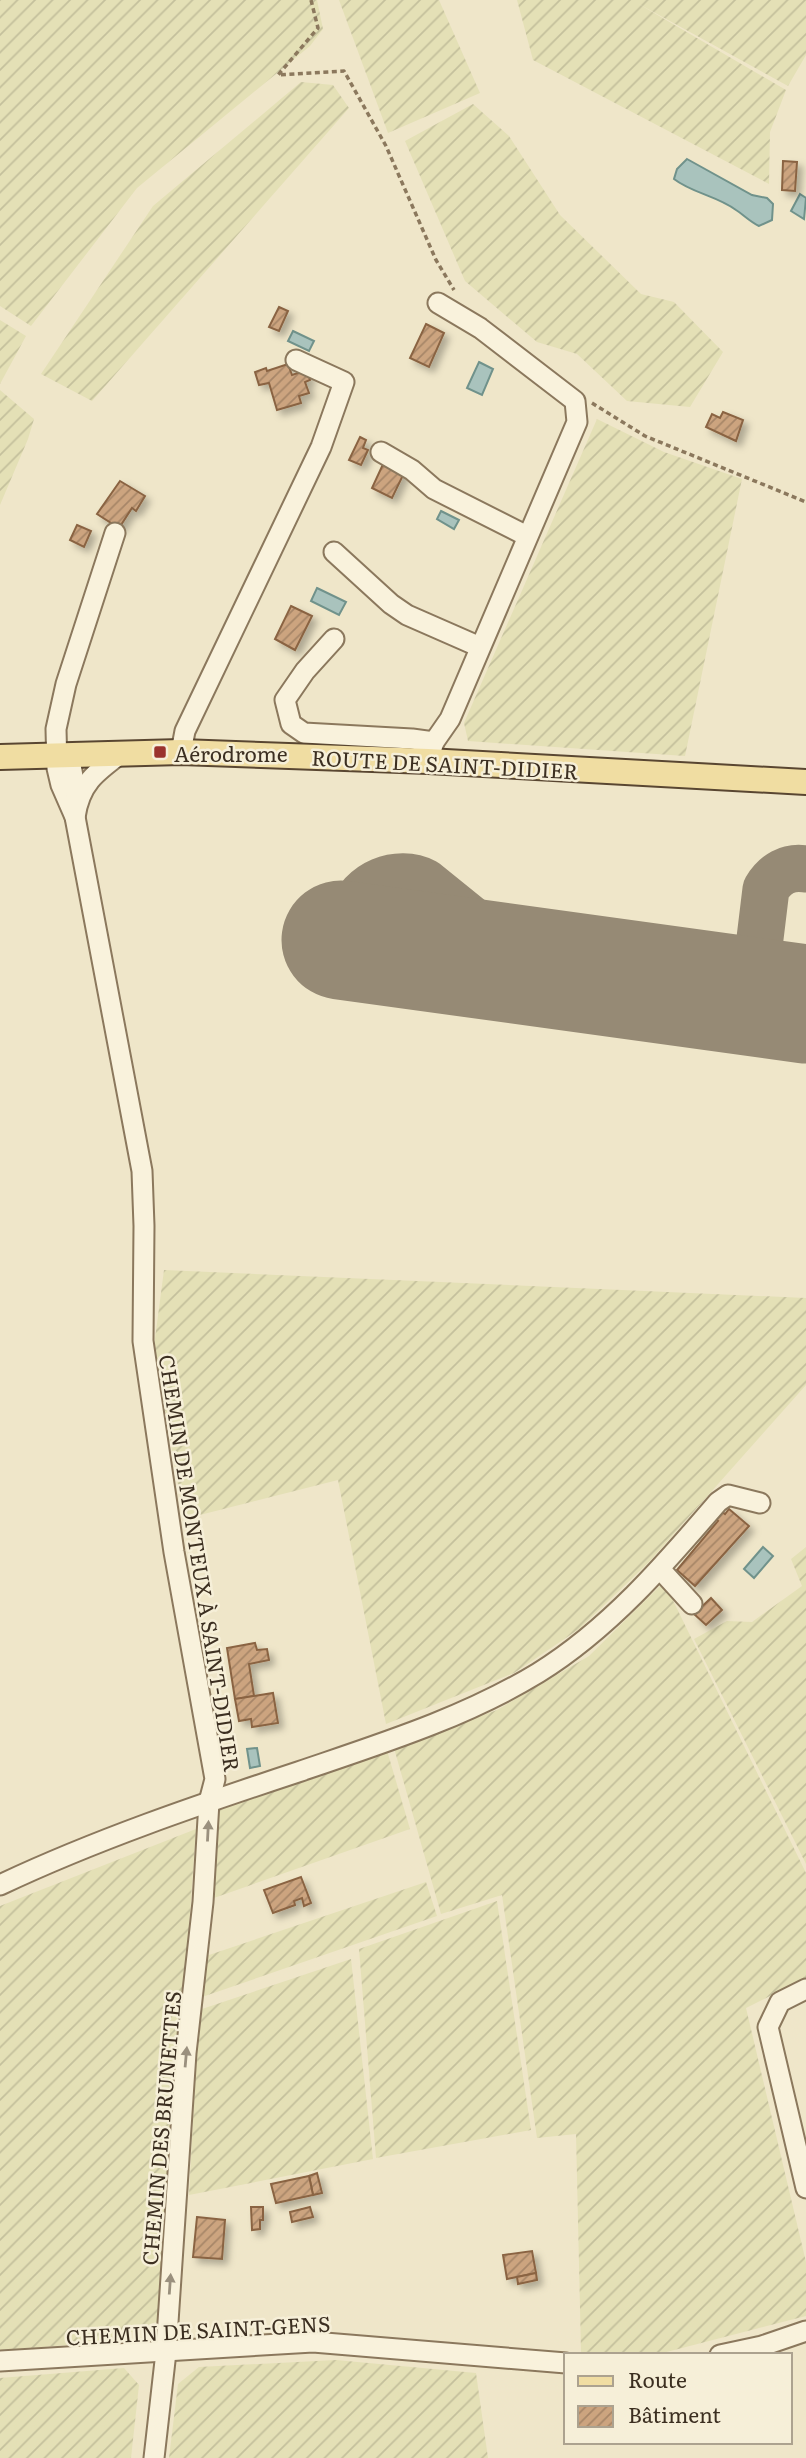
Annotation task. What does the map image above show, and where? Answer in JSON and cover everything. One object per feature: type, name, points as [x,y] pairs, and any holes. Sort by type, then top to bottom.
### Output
[{"type":"main road","name":"ROUTE DE SAINT-DIDIER","points":[[0,757],[123,752],[431,752],[806,782]]},
{"type":"street","points":[[334,639],[305,671],[285,700],[290,724],[304,733],[412,739],[431,752],[450,719],[577,422],[575,401],[480,328],[438,303]]},
{"type":"street","points":[[181,752],[185,731],[321,447],[344,382],[296,360]]},
{"type":"street","points":[[381,452],[412,470],[434,489],[527,536]]},
{"type":"street","name":"CHEMIN DE MONTEUX À SAINT-DIDIER","points":[[0,1885],[36,1868],[209,1802],[215,1779],[174,1552],[143,1341],[142,1171],[76,808],[61,785],[62,754],[56,729],[66,684],[115,533]]},
{"type":"street","points":[[334,552],[391,604],[407,615],[480,647]]},
{"type":"street","points":[[76,808],[90,778],[123,752]]},
{"type":"street","points":[[209,1802],[382,1744],[494,1698],[540,1671],[593,1634],[660,1569],[718,1502],[728,1496],[760,1503]]},
{"type":"street","points":[[660,1569],[692,1604]]},
{"type":"street","name":"CHEMIN DES BRUNETTES","points":[[154,2458],[166,2352],[186,2053],[203,1902],[209,1802]]},
{"type":"street","points":[[806,1989],[780,2002],[768,2027],[806,2188]]},
{"type":"street","points":[[729,2353],[762,2346],[806,2331]]},
{"type":"street","name":"CHEMIN DE SAINT-GENS","points":[[0,2361],[313,2342],[564,2363]]},
{"type":"path","points":[[311,0],[318,28],[278,75],[344,71],[386,146],[436,260],[449,285],[458,294]]},
{"type":"path","points":[[584,396],[645,436],[806,502]]},
{"type":"shaded area","points":[[0,0],[317,0],[323,29],[310,46],[137,188],[31,326],[0,306]]},
{"type":"shaded area","points":[[339,0],[439,0],[480,93],[388,133]]},
{"type":"shaded area","points":[[517,0],[806,0],[806,55],[788,86],[637,3],[786,90],[770,132],[769,184],[533,60]]},
{"type":"shaded area","points":[[301,82],[333,85],[349,108],[92,401],[41,374],[153,206]]},
{"type":"shaded area","points":[[473,104],[509,136],[560,215],[641,294],[674,302],[723,352],[690,407],[627,401],[577,354],[537,342],[465,281],[405,141]]},
{"type":"shaded area","points":[[0,320],[26,336],[0,384]]},
{"type":"shaded area","points":[[0,390],[34,419],[0,505]]},
{"type":"shaded area","points":[[597,419],[664,452],[742,479],[685,756],[468,741],[464,723]]},
{"type":"shaded area","points":[[164,1270],[806,1298],[806,1385],[648,1563],[579,1629],[514,1673],[386,1724],[338,1480],[184,1519],[154,1346]]},
{"type":"shaded area","points":[[806,1547],[806,1864],[694,1639],[727,1621],[752,1622],[802,1586],[791,1559]]},
{"type":"shaded area","points":[[664,1582],[806,1873],[806,1978],[746,2008],[806,2262],[806,2316],[663,2353],[581,2352],[576,2134],[537,2138],[502,1895],[441,1914],[394,1748],[497,1710],[589,1656]]},
{"type":"shaded area","points":[[386,1747],[410,1829],[211,1899],[219,1802]]},
{"type":"shaded area","points":[[196,1829],[161,2320],[109,2341],[0,2351],[0,1906]]},
{"type":"shaded area","points":[[426,1882],[437,1916],[202,1997],[206,1956]]},
{"type":"shaded area","points":[[497,1901],[531,2130],[376,2158],[359,1949]]},
{"type":"shaded area","points":[[351,1959],[373,2159],[189,2195],[199,2010]]},
{"type":"shaded area","points":[[336,2360],[476,2373],[488,2458],[169,2458],[178,2384],[199,2367]]},
{"type":"shaded area","points":[[124,2368],[139,2385],[131,2458],[0,2458],[0,2378]]},
{"type":"water","points":[[687,159],[752,195],[767,198],[773,204],[772,220],[759,226],[729,205],[674,179],[677,169]]},
{"type":"water","points":[[800,194],[806,198],[804,219],[791,211]]},
{"type":"water","points":[[293,331],[314,341],[309,351],[288,341]]},
{"type":"water","points":[[479,362],[493,369],[482,395],[467,388]]},
{"type":"water","points":[[441,511],[459,520],[454,529],[437,519]]},
{"type":"water","points":[[317,588],[346,602],[339,615],[311,601]]},
{"type":"water","points":[[763,1547],[773,1556],[754,1578],[744,1569]]},
{"type":"water","points":[[257,1748],[260,1766],[250,1768],[247,1749]]},
{"type":"building","points":[[783,161],[797,162],[795,191],[782,190]]},
{"type":"building","points":[[279,307],[288,311],[279,331],[269,327]]},
{"type":"building","points":[[426,324],[444,333],[429,367],[410,358]]},
{"type":"building","points":[[288,364],[292,375],[307,370],[310,380],[305,382],[309,393],[299,396],[301,403],[277,410],[269,383],[259,385],[255,372]]},
{"type":"building","points":[[723,412],[743,420],[736,441],[706,427],[712,414],[720,418]]},
{"type":"building","points":[[360,437],[366,440],[363,448],[368,450],[361,465],[349,460]]},
{"type":"building","points":[[384,462],[405,471],[392,498],[372,488]]},
{"type":"building","points":[[120,481],[145,496],[136,511],[132,508],[119,528],[97,514]]},
{"type":"building","points":[[77,525],[91,531],[84,547],[70,540]]},
{"type":"building","points":[[291,606],[312,616],[295,650],[275,639]]},
{"type":"building","points":[[729,1509],[749,1526],[695,1586],[677,1570],[718,1521],[713,1517],[720,1510],[725,1514]]},
{"type":"building","points":[[711,1598],[722,1610],[706,1625],[694,1614]]},
{"type":"building","points":[[255,1643],[257,1650],[267,1649],[269,1660],[249,1664],[254,1696],[235,1699],[227,1648]]},
{"type":"building","points":[[273,1693],[278,1723],[252,1727],[251,1719],[239,1721],[235,1699]]},
{"type":"building","points":[[301,1877],[311,1903],[304,1906],[302,1898],[294,1901],[295,1905],[273,1913],[264,1890]]},
{"type":"building","points":[[317,2173],[322,2193],[313,2195],[309,2176]]},
{"type":"building","points":[[309,2176],[313,2195],[276,2203],[271,2184]]},
{"type":"building","points":[[251,2207],[263,2207],[260,2229],[252,2230]]},
{"type":"building","points":[[310,2207],[313,2217],[292,2222],[290,2212]]},
{"type":"building","points":[[197,2217],[225,2220],[222,2259],[193,2257]]},
{"type":"building","points":[[532,2251],[536,2273],[507,2279],[503,2255]]},
{"type":"building","points":[[536,2273],[537,2280],[518,2284],[517,2277]]},
{"type":"taxiway","points":[[753,996],[766,889],[783,872],[806,869]]},
{"type":"taxiway","points":[[358,941],[352,914],[363,894],[381,881],[414,878],[425,882],[530,967]]},
{"type":"runway","points":[[341,940],[806,1004]]},
{"type":"place","name":"Aérodrome","points":[[160,752]]}]
